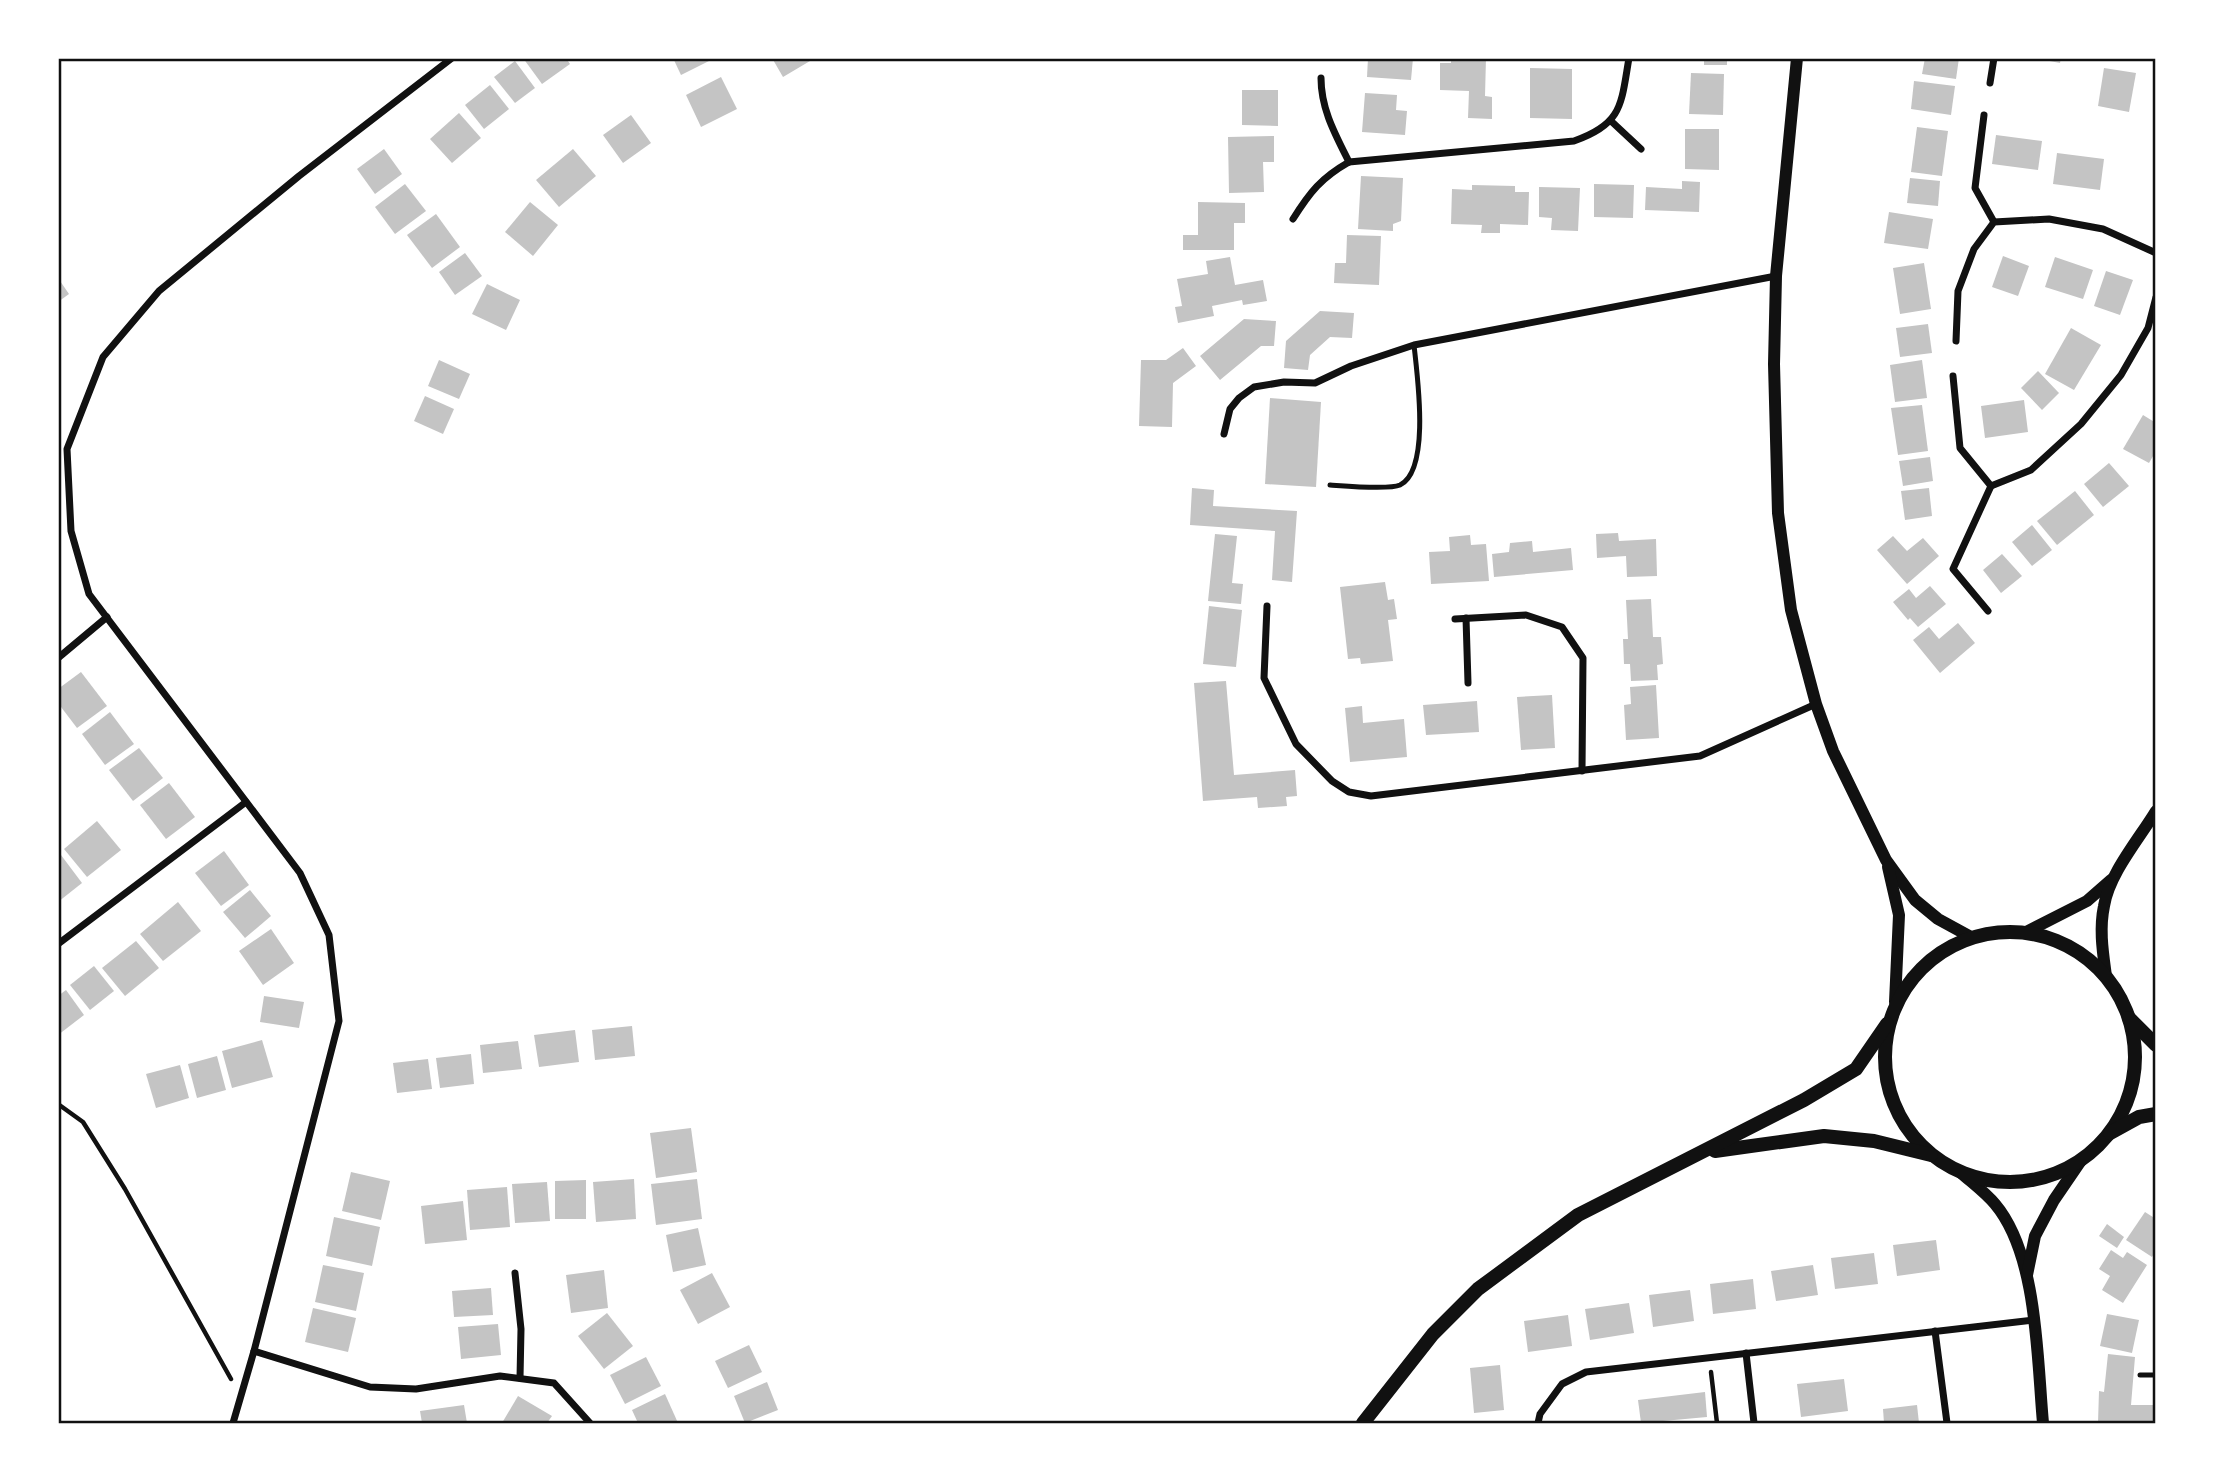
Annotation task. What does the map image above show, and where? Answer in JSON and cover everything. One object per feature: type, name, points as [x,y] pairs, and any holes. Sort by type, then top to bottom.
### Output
[{"type":"main road","points":[[1363,1423],[1433,1334],[1478,1289],[1578,1215],[1804,1100],[1856,1069],[1887,1024],[1895,1002],[1931,958],[1971,937],[2026,932],[2070,947],[2106,976],[2129,1017],[2156,1045]]},
{"type":"main road","points":[[2108,1134],[2124,1107],[2133,1078],[2135,1047],[2129,1017]]},
{"type":"main road","points":[[1887,1024],[1885,1072],[1900,1118],[1931,1155]]},
{"type":"main road","points":[[1703,1152],[1824,1136],[1874,1140],[1931,1155],[1959,1171],[1983,1179],[2009,1182],[2035,1179],[2059,1172],[2082,1159],[2108,1134],[2139,1117],[2156,1114]]},
{"type":"street","points":[[233,1423],[339,1021],[329,935],[300,873],[89,594],[71,531],[67,449],[103,357],[159,290],[299,176],[452,58]]},
{"type":"street","points":[[1293,219],[1310,192],[1327,175],[1349,162],[1574,141],[1595,134],[1611,121],[1621,102],[1629,58]]},
{"type":"street","points":[[1797,58],[1776,276],[1774,365],[1778,513],[1791,610],[1816,704],[1833,751],[1886,859],[1915,900],[1938,919],[1971,937]]},
{"type":"street","points":[[1990,83],[1994,58]]},
{"type":"street","points":[[1321,78],[1321,97],[1328,119],[1349,162]]},
{"type":"street","points":[[1984,115],[1975,188],[1994,222]]},
{"type":"street","points":[[1611,121],[1641,149]]},
{"type":"street","points":[[1994,222],[2049,219],[2103,229],[2156,253]]},
{"type":"street","points":[[1956,341],[1958,291],[1974,249],[1994,222]]},
{"type":"street","points":[[1224,434],[1230,409],[1254,387],[1284,382],[1315,383],[1351,366],[1414,345],[1776,276]]},
{"type":"street","points":[[1988,611],[1953,569],[1990,486],[2031,470],[2081,424],[2121,375],[2148,328],[2156,297]]},
{"type":"street","points":[[1953,376],[1960,448],[1990,486]]},
{"type":"street","points":[[58,448],[67,449]]},
{"type":"street","points":[[1267,606],[1264,678],[1296,744],[1332,781],[1349,792],[1371,796],[1700,755],[1816,704]]},
{"type":"street","points":[[1455,619],[1526,615],[1562,627],[1583,658],[1583,771]]},
{"type":"street","points":[[58,658],[107,617]]},
{"type":"street","points":[[1466,618],[1468,683]]},
{"type":"street","points":[[58,944],[246,802]]},
{"type":"street","points":[[2106,976],[2101,936],[2104,904],[2114,877],[2156,811]]},
{"type":"street","points":[[1886,859],[1899,915],[1895,1002]]},
{"type":"street","points":[[2026,932],[2087,901],[2114,877]]},
{"type":"street","points":[[2027,1275],[2035,1236],[2054,1200],[2082,1159]]},
{"type":"street","points":[[1959,1171],[1995,1205],[2014,1235],[2027,1275],[2034,1320],[2043,1423]]},
{"type":"street","points":[[515,1273],[521,1329],[520,1378]]},
{"type":"street","points":[[1538,1423],[1540,1414],[1562,1384],[1586,1373],[2034,1320]]},
{"type":"street","points":[[1935,1331],[1947,1423]]},
{"type":"street","points":[[254,1351],[370,1387],[416,1389],[500,1376],[554,1383],[590,1423]]},
{"type":"street","points":[[1746,1353],[1754,1423]]},
{"type":"lane","points":[[1330,485],[1397,487],[1409,480],[1416,465],[1420,400],[1414,345]]},
{"type":"lane","points":[[2140,1375],[2156,1375]]},
{"type":"path","points":[[58,1104],[83,1122],[125,1189],[240,1396]]},
{"type":"path","points":[[1709,1358],[1717,1423]]},
{"type":"building","points":[[523,58],[566,58],[570,64],[542,84]]},
{"type":"building","points":[[673,58],[708,58],[709,61],[681,75]]},
{"type":"building","points":[[772,58],[807,58],[810,61],[783,77]]},
{"type":"building","points":[[1368,58],[1413,58],[1411,80],[1367,77]]},
{"type":"building","points":[[1451,58],[1486,58],[1485,96],[1492,97],[1492,119],[1468,118],[1469,91],[1440,90],[1440,63],[1451,63]]},
{"type":"building","points":[[1573,58],[1573,61],[1526,60]]},
{"type":"building","points":[[1704,58],[1727,58],[1727,65],[1704,65]]},
{"type":"building","points":[[1925,58],[1959,58],[1956,79],[1922,74]]},
{"type":"building","points":[[2034,58],[2061,58],[2060,63]]},
{"type":"building","points":[[515,61],[535,88],[515,103],[494,77]]},
{"type":"building","points":[[1530,68],[1572,69],[1572,119],[1530,118]]},
{"type":"building","points":[[2104,68],[2136,73],[2129,112],[2098,106]]},
{"type":"building","points":[[1691,73],[1724,74],[1723,115],[1689,114]]},
{"type":"building","points":[[721,77],[737,109],[701,127],[686,95]]},
{"type":"building","points":[[1914,81],[1955,86],[1951,115],[1911,109]]},
{"type":"building","points":[[490,85],[509,109],[484,129],[465,105]]},
{"type":"building","points":[[1242,90],[1278,90],[1278,126],[1242,125]]},
{"type":"building","points":[[1365,93],[1397,95],[1396,110],[1407,111],[1405,135],[1362,132]]},
{"type":"building","points":[[459,113],[481,138],[452,163],[430,139]]},
{"type":"building","points":[[631,115],[651,143],[623,163],[603,135]]},
{"type":"building","points":[[1917,127],[1948,131],[1942,176],[1911,172]]},
{"type":"building","points":[[1685,129],[1719,129],[1719,170],[1685,169]]},
{"type":"building","points":[[1996,135],[2042,141],[2038,170],[1992,164]]},
{"type":"building","points":[[1274,136],[1274,162],[1263,162],[1264,192],[1229,193],[1228,137]]},
{"type":"building","points":[[384,149],[402,174],[375,194],[357,169]]},
{"type":"building","points":[[573,149],[596,176],[559,207],[536,180]]},
{"type":"building","points":[[2057,153],[2104,159],[2100,190],[2053,184]]},
{"type":"building","points":[[1361,176],[1403,178],[1401,221],[1393,224],[1393,231],[1358,229]]},
{"type":"building","points":[[1910,178],[1940,181],[1938,206],[1907,203]]},
{"type":"building","points":[[1682,181],[1700,182],[1699,212],[1645,210],[1646,187],[1682,189]]},
{"type":"building","points":[[405,184],[426,211],[395,234],[375,207]]},
{"type":"building","points":[[1594,184],[1634,185],[1633,218],[1594,217]]},
{"type":"building","points":[[1472,185],[1515,186],[1515,192],[1529,192],[1528,225],[1500,224],[1500,233],[1481,233],[1482,225],[1451,224],[1452,189],[1472,190]]},
{"type":"building","points":[[1539,187],[1580,188],[1578,231],[1551,230],[1552,218],[1539,217]]},
{"type":"building","points":[[530,202],[558,225],[533,256],[505,232]]},
{"type":"building","points":[[1198,202],[1245,203],[1245,223],[1234,223],[1234,250],[1183,250],[1183,235],[1198,235]]},
{"type":"building","points":[[1889,212],[1933,219],[1928,249],[1884,243]]},
{"type":"building","points":[[436,214],[460,247],[432,268],[407,235]]},
{"type":"building","points":[[1347,235],[1381,236],[1379,285],[1334,283],[1335,263],[1346,263]]},
{"type":"building","points":[[465,253],[482,276],[455,295],[439,272]]},
{"type":"building","points":[[2003,256],[2029,266],[2018,296],[1992,287]]},
{"type":"building","points":[[1230,257],[1235,285],[1263,280],[1267,301],[1243,305],[1242,300],[1212,306],[1214,316],[1178,323],[1175,307],[1182,306],[1177,279],[1208,274],[1206,261]]},
{"type":"building","points":[[2055,257],[2093,270],[2083,299],[2045,287]]},
{"type":"building","points":[[1924,263],[1931,309],[1900,314],[1893,268]]},
{"type":"building","points":[[2106,271],[2133,280],[2120,315],[2094,306]]},
{"type":"building","points":[[58,278],[69,294],[58,302]]},
{"type":"building","points":[[487,284],[520,300],[506,330],[472,314]]},
{"type":"building","points":[[1320,311],[1354,313],[1352,338],[1330,337],[1310,355],[1308,370],[1284,368],[1286,341]]},
{"type":"building","points":[[1244,319],[1276,321],[1274,346],[1261,346],[1220,380],[1200,356]]},
{"type":"building","points":[[1928,324],[1932,353],[1900,357],[1896,328]]},
{"type":"building","points":[[2071,328],[2101,345],[2074,390],[2045,374]]},
{"type":"building","points":[[1183,348],[1196,366],[1173,383],[1172,427],[1139,426],[1141,360],[1166,360]]},
{"type":"building","points":[[439,360],[470,374],[459,399],[428,386]]},
{"type":"building","points":[[1922,360],[1927,398],[1895,402],[1890,365]]},
{"type":"building","points":[[2038,371],[2059,393],[2042,410],[2021,388]]},
{"type":"building","points":[[425,396],[454,409],[443,434],[414,421]]},
{"type":"building","points":[[1270,398],[1321,402],[1316,487],[1265,484]]},
{"type":"building","points":[[2024,400],[2028,432],[1985,438],[1981,406]]},
{"type":"building","points":[[1922,405],[1928,451],[1898,455],[1891,408]]},
{"type":"building","points":[[2143,415],[2156,423],[2156,451],[2149,463],[2123,449]]},
{"type":"building","points":[[1930,457],[1933,481],[1903,486],[1899,461]]},
{"type":"building","points":[[2109,463],[2129,486],[2103,507],[2084,484]]},
{"type":"building","points":[[1192,488],[1214,490],[1213,506],[1297,511],[1292,582],[1272,580],[1275,531],[1190,525]]},
{"type":"building","points":[[1929,488],[1932,516],[1905,520],[1901,491]]},
{"type":"building","points":[[2075,491],[2094,515],[2057,545],[2037,521]]},
{"type":"building","points":[[2032,525],[2052,550],[2032,566],[2012,542]]},
{"type":"building","points":[[1618,533],[1619,541],[1656,539],[1657,576],[1627,577],[1626,556],[1597,558],[1596,534]]},
{"type":"building","points":[[1215,534],[1237,536],[1232,583],[1243,584],[1241,604],[1208,601]]},
{"type":"building","points":[[1470,535],[1471,545],[1486,544],[1489,581],[1431,584],[1429,552],[1450,551],[1449,537]]},
{"type":"building","points":[[1893,536],[1907,551],[1923,538],[1939,556],[1907,584],[1877,550]]},
{"type":"building","points":[[1532,541],[1533,552],[1571,548],[1573,570],[1494,577],[1492,554],[1509,552],[1510,543]]},
{"type":"building","points":[[2002,554],[2022,576],[2001,593],[1983,570]]},
{"type":"building","points":[[1385,582],[1388,600],[1394,599],[1397,619],[1388,620],[1393,661],[1361,664],[1360,658],[1348,659],[1340,587]]},
{"type":"building","points":[[1930,586],[1946,604],[1918,627],[1910,618],[1908,620],[1893,602],[1909,589],[1916,598]]},
{"type":"building","points":[[1651,599],[1653,637],[1661,637],[1663,664],[1657,665],[1658,680],[1631,681],[1630,664],[1624,664],[1623,639],[1628,639],[1626,600]]},
{"type":"building","points":[[1209,606],[1242,610],[1236,667],[1203,664]]},
{"type":"building","points":[[1958,623],[1975,643],[1940,673],[1913,640],[1929,627],[1939,639]]},
{"type":"building","points":[[81,672],[107,706],[77,728],[58,703],[58,689]]},
{"type":"building","points":[[1226,681],[1234,775],[1295,770],[1297,796],[1286,797],[1287,806],[1258,808],[1257,797],[1203,801],[1194,683]]},
{"type":"building","points":[[1656,685],[1659,738],[1626,740],[1624,705],[1631,704],[1630,687]]},
{"type":"building","points":[[1552,695],[1555,748],[1521,750],[1517,697]]},
{"type":"building","points":[[1477,701],[1479,732],[1426,735],[1423,705]]},
{"type":"building","points":[[1362,706],[1363,723],[1404,719],[1407,757],[1350,762],[1345,708]]},
{"type":"building","points":[[110,712],[134,744],[105,765],[82,734]]},
{"type":"building","points":[[139,748],[163,778],[133,801],[109,770]]},
{"type":"building","points":[[169,783],[195,817],[166,839],[140,805]]},
{"type":"building","points":[[97,821],[121,850],[87,877],[64,849]]},
{"type":"building","points":[[58,851],[82,883],[58,902]]},
{"type":"building","points":[[224,851],[249,885],[221,906],[195,873]]},
{"type":"building","points":[[250,890],[271,916],[245,938],[223,912]]},
{"type":"building","points":[[178,902],[201,931],[163,961],[140,934]]},
{"type":"building","points":[[271,929],[294,963],[263,985],[239,951]]},
{"type":"building","points":[[136,941],[159,968],[125,996],[102,968]]},
{"type":"building","points":[[94,966],[114,991],[90,1010],[70,985]]},
{"type":"building","points":[[66,990],[84,1015],[58,1035],[58,996]]},
{"type":"building","points":[[264,996],[304,1002],[299,1028],[260,1022]]},
{"type":"building","points":[[632,1026],[635,1056],[595,1060],[592,1030]]},
{"type":"building","points":[[575,1030],[579,1062],[539,1067],[534,1035]]},
{"type":"building","points":[[262,1040],[273,1077],[232,1088],[222,1051]]},
{"type":"building","points":[[518,1041],[522,1069],[483,1073],[480,1045]]},
{"type":"building","points":[[471,1054],[474,1084],[440,1088],[436,1058]]},
{"type":"building","points":[[217,1056],[226,1090],[197,1098],[188,1064]]},
{"type":"building","points":[[428,1059],[432,1089],[397,1093],[393,1063]]},
{"type":"building","points":[[180,1065],[189,1098],[156,1108],[146,1074]]},
{"type":"building","points":[[691,1128],[697,1172],[656,1178],[650,1133]]},
{"type":"building","points":[[351,1172],[390,1181],[381,1220],[342,1211]]},
{"type":"building","points":[[634,1179],[636,1219],[596,1222],[593,1182]]},
{"type":"building","points":[[697,1179],[702,1219],[656,1225],[651,1184]]},
{"type":"building","points":[[586,1180],[586,1219],[555,1219],[555,1181]]},
{"type":"building","points":[[547,1182],[550,1221],[515,1223],[512,1184]]},
{"type":"building","points":[[507,1187],[510,1227],[470,1230],[467,1190]]},
{"type":"building","points":[[463,1201],[467,1240],[425,1244],[421,1206]]},
{"type":"building","points":[[2145,1212],[2156,1219],[2156,1250],[2152,1257],[2126,1240]]},
{"type":"building","points":[[334,1217],[380,1227],[372,1266],[326,1256]]},
{"type":"building","points":[[2107,1224],[2124,1237],[2117,1248],[2099,1236]]},
{"type":"building","points":[[698,1228],[706,1265],[673,1272],[666,1235]]},
{"type":"building","points":[[1936,1240],[1940,1270],[1897,1276],[1893,1245]]},
{"type":"building","points":[[2111,1250],[2123,1258],[2127,1252],[2147,1265],[2123,1303],[2102,1290],[2110,1276],[2099,1269]]},
{"type":"building","points":[[1874,1253],[1878,1284],[1835,1289],[1831,1258]]},
{"type":"building","points":[[323,1265],[364,1273],[356,1311],[315,1302]]},
{"type":"building","points":[[1813,1265],[1818,1295],[1776,1301],[1771,1271]]},
{"type":"building","points":[[604,1270],[608,1308],[571,1313],[566,1275]]},
{"type":"building","points":[[712,1273],[730,1307],[698,1324],[680,1290]]},
{"type":"building","points":[[1753,1279],[1756,1309],[1713,1314],[1710,1284]]},
{"type":"building","points":[[491,1288],[493,1315],[454,1317],[452,1291]]},
{"type":"building","points":[[1690,1290],[1694,1321],[1653,1327],[1649,1295]]},
{"type":"building","points":[[1629,1303],[1634,1333],[1590,1340],[1585,1309]]},
{"type":"building","points":[[313,1308],[356,1318],[348,1352],[305,1342]]},
{"type":"building","points":[[607,1313],[633,1346],[604,1369],[578,1336]]},
{"type":"building","points":[[2107,1314],[2139,1320],[2132,1353],[2100,1346]]},
{"type":"building","points":[[1568,1315],[1572,1346],[1528,1352],[1524,1321]]},
{"type":"building","points":[[498,1324],[501,1355],[461,1359],[458,1327]]},
{"type":"building","points":[[749,1345],[762,1372],[728,1388],[715,1361]]},
{"type":"building","points":[[2108,1354],[2135,1357],[2131,1405],[2156,1405],[2156,1423],[2098,1423],[2099,1391],[2104,1392]]},
{"type":"building","points":[[646,1357],[661,1386],[625,1404],[610,1375]]},
{"type":"building","points":[[1500,1365],[1504,1410],[1474,1413],[1470,1368]]},
{"type":"building","points":[[1844,1379],[1848,1411],[1801,1417],[1797,1384]]},
{"type":"building","points":[[767,1382],[778,1410],[745,1423],[734,1396]]},
{"type":"building","points":[[1705,1392],[1707,1417],[1641,1423],[1638,1400]]},
{"type":"building","points":[[665,1394],[678,1423],[638,1423],[632,1410]]},
{"type":"building","points":[[518,1396],[552,1416],[547,1423],[502,1423]]},
{"type":"building","points":[[464,1405],[467,1423],[422,1423],[420,1411]]},
{"type":"building","points":[[1917,1405],[1919,1423],[1884,1423],[1883,1409]]}]
